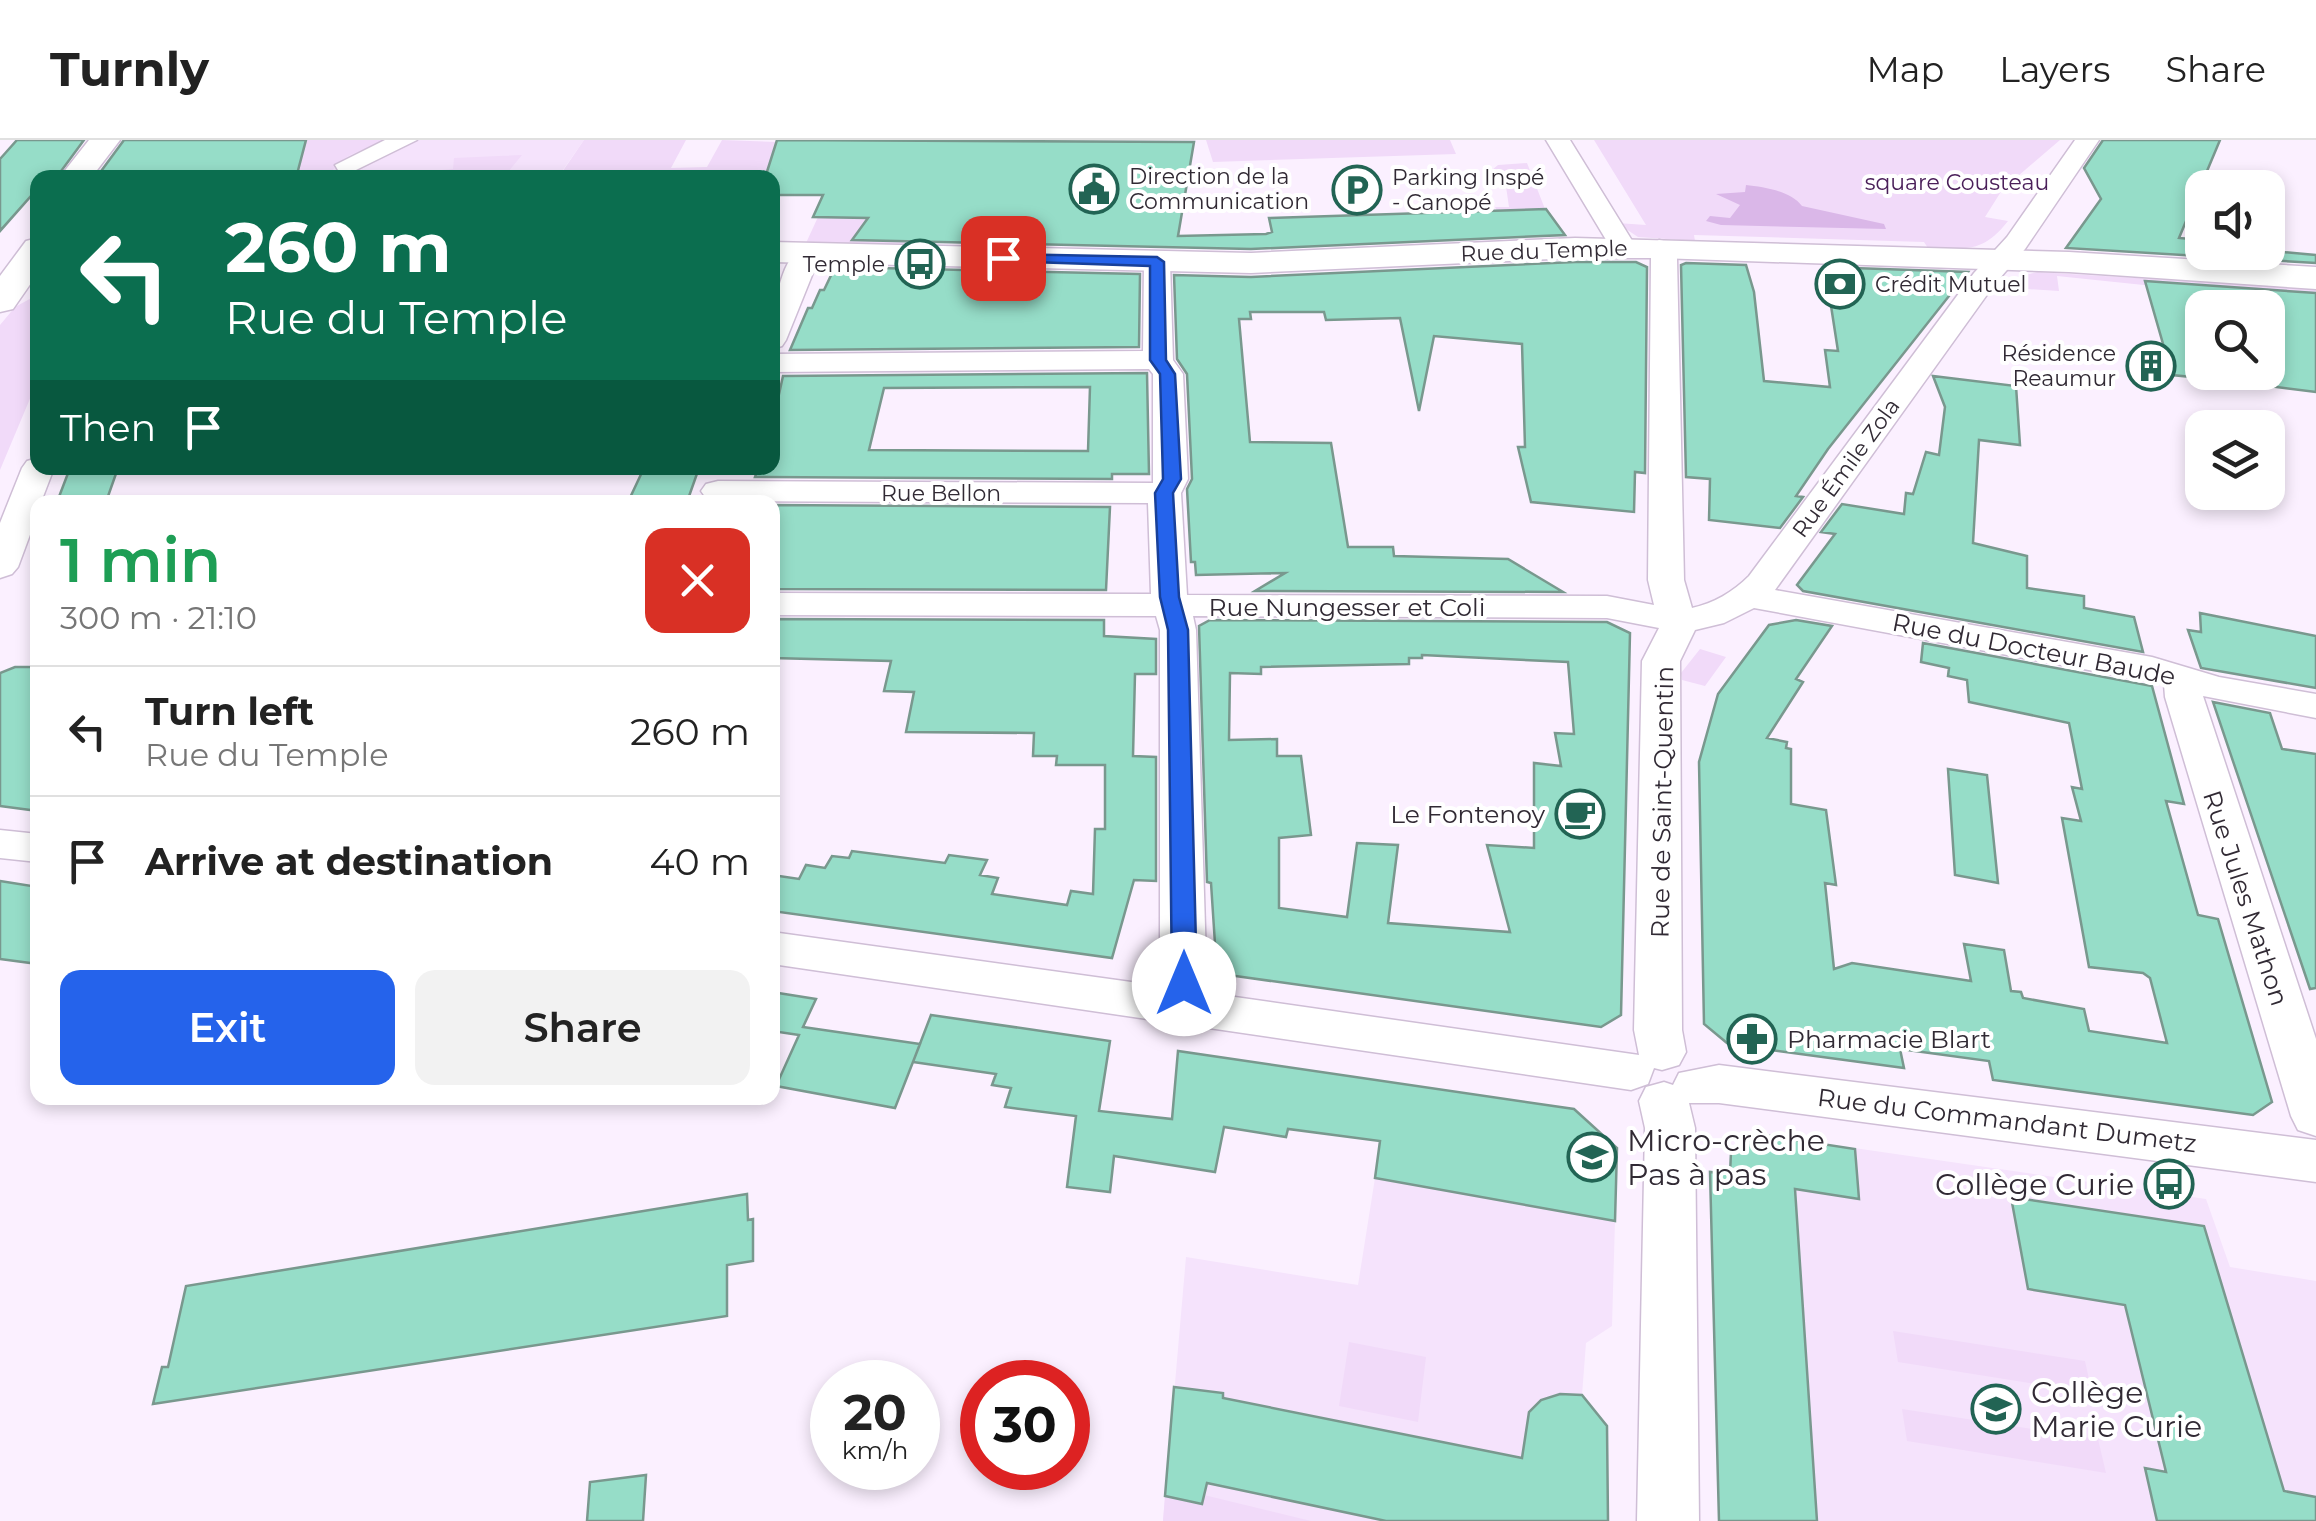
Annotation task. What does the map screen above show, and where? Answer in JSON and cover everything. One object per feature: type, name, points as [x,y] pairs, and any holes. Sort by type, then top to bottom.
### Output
[{"type":"street","points":[[81,170],[105,140]]},
{"type":"street","points":[[98,170],[122,140]]},
{"type":"street","points":[[347,165],[406,140]]},
{"type":"street","points":[[1542,140],[1578,206],[1609,239]]},
{"type":"street","points":[[1558,140],[1609,239]]},
{"type":"street","name":"Rue Émile Zola","points":[[1751,597],[2086,140]]},
{"type":"street","name":"Rue du Temple","points":[[780,252],[1157,262],[1339,261],[1609,239],[1662,253],[2000,261],[2316,278]]},
{"type":"street","points":[[15,277],[30,242]]},
{"type":"street","points":[[780,320],[808,252]]},
{"type":"street","points":[[1662,253],[1669,599],[1681,621],[1712,614],[1751,597]]},
{"type":"street","points":[[1157,262],[1158,360],[1168,374],[1172,479],[1164,493],[1172,607],[1178,630],[1184,1007]]},
{"type":"street","points":[[780,363],[1158,360]]},
{"type":"street","points":[[30,561],[1,565],[35,475]]},
{"type":"street","name":"Rue Bellon","points":[[720,487],[1164,493]]},
{"type":"street","name":"Rue du Docteur Baude","points":[[1751,597],[2134,665],[2316,706]]},
{"type":"street","name":"Rue Nungesser et Coli","points":[[780,604],[1607,608],[1681,621]]},
{"type":"street","name":"Rue de Saint-Quentin","points":[[1668,1521],[1670,1128],[1658,1030],[1660,661],[1681,621]]},
{"type":"street","name":"Rue Jules Mathon","points":[[2183,679],[2184,698],[2219,816],[2316,1116]]},
{"type":"street","points":[[0,844],[30,847]]},
{"type":"street","name":"Rue du Commandant Dumetz","points":[[780,949],[1664,1078],[2316,1161]]},
{"type":"shaded area","points":[[355,140],[584,140],[563,170],[332,170],[338,151]]},
{"type":"shaded area","points":[[1746,185],[1784,193],[1802,206],[1884,224],[1886,229],[1721,225],[1706,221],[1710,216],[1730,218],[1740,205],[1716,194],[1745,192]]},
{"type":"shaded area","name":"Collège Marie Curie","points":[[1757,1134],[2206,1199],[2230,1267],[2316,1281],[2316,1521],[1719,1521],[1710,1172],[1730,1174],[1731,1152]]},
{"type":"shaded area","points":[[1375,1178],[1615,1221],[1612,1326],[1586,1343],[1582,1395],[1607,1426],[1608,1521],[1163,1521],[1186,1257],[1358,1285]]},
{"type":"green space","points":[[219,140],[393,140],[347,157],[334,170],[298,170],[300,162]]},
{"type":"green space","points":[[584,140],[686,140],[671,168],[707,167],[722,140],[777,142],[767,170],[563,170]]},
{"type":"green space","points":[[1206,140],[1450,140],[1456,154],[1213,162]]},
{"type":"green space","name":"square Cousteau","points":[[1594,140],[2060,140],[2018,176],[2031,183],[2009,179],[1985,217],[2008,221],[1999,232],[1973,247],[1928,248],[1924,242],[1694,235],[1695,241],[1638,237],[1617,223],[1646,225]]},
{"type":"green space","points":[[522,155],[510,170],[442,170],[453,169],[454,158]]},
{"type":"green space","points":[[1527,163],[1545,209],[1497,211],[1495,207],[1509,207],[1504,173],[1492,170],[1498,165]]},
{"type":"green space","points":[[925,215],[912,247],[806,243],[818,217]]},
{"type":"green space","points":[[2037,272],[2316,289],[2316,303],[2285,300],[2285,290],[2191,290],[2057,276],[2059,291],[2011,288],[2019,277]]},
{"type":"green space","points":[[30,299],[30,399],[0,470],[0,325],[15,307]]},
{"type":"green space","points":[[1700,649],[1726,657],[1705,686],[1682,680],[1681,673]]},
{"type":"green space","points":[[1893,1331],[2085,1361],[2092,1393],[1898,1362]]},
{"type":"green space","points":[[1349,1342],[1426,1357],[1418,1422],[1339,1406]]},
{"type":"green space","points":[[1902,1409],[2098,1439],[2106,1473],[1907,1441]]},
{"type":"green space","points":[[1204,1495],[1311,1521],[1163,1521],[1165,1496],[1201,1503]]},
{"type":"building","points":[[17,140],[84,140],[62,170],[30,170],[30,197],[0,231],[0,159]]},
{"type":"building","points":[[124,140],[306,140],[298,170],[102,170]]},
{"type":"building","points":[[777,140],[1194,142],[1178,236],[1266,234],[1272,232],[1269,218],[1546,209],[1565,235],[1251,249],[852,240],[868,218],[813,217],[823,195],[780,195],[780,170],[768,170]]},
{"type":"building","points":[[2103,140],[2220,140],[2207,170],[2185,170],[2185,224],[2179,238],[2185,239],[2185,255],[2066,248],[2101,199],[2084,168]]},
{"type":"building","points":[[2285,252],[2316,255],[2316,263],[2285,261]]},
{"type":"building","points":[[1636,262],[1647,267],[1645,473],[1635,472],[1634,512],[1531,502],[1518,447],[1525,447],[1522,344],[1434,336],[1419,411],[1400,318],[1326,320],[1324,312],[1250,312],[1251,319],[1239,319],[1250,442],[1331,443],[1348,547],[1393,547],[1394,556],[1508,559],[1563,592],[1255,591],[1285,573],[1196,575],[1195,562],[1191,562],[1187,489],[1192,479],[1187,374],[1177,359],[1174,275],[1251,277]]},
{"type":"building","points":[[1681,265],[1746,265],[1754,292],[1764,381],[1830,387],[1825,350],[1838,351],[1825,267],[1968,272],[1828,449],[1796,496],[1803,497],[1780,528],[1709,520],[1710,479],[1686,477]]},
{"type":"building","points":[[835,267],[1140,274],[1139,347],[790,350],[808,308],[824,290]]},
{"type":"building","points":[[2145,281],[2273,290],[2185,290],[2185,376],[2172,375]]},
{"type":"building","points":[[2285,291],[2316,293],[2316,392],[2285,388]]},
{"type":"building","points":[[1147,373],[1149,474],[1112,474],[1112,479],[755,477],[780,475],[783,376]],"holes":[[[1090,387],[1088,451],[869,450],[884,388]]]},
{"type":"building","points":[[1933,376],[2016,386],[2020,445],[1979,440],[1973,543],[2027,556],[2027,588],[2084,596],[2084,608],[2134,617],[2143,652],[1803,591],[1797,585],[1835,534],[1821,532],[1842,504],[1904,514],[1906,493],[1913,494],[1926,452],[1939,455],[1945,407]]},
{"type":"building","points":[[67,475],[116,475],[108,495],[60,495]]},
{"type":"building","points":[[641,475],[697,475],[689,495],[631,495]]},
{"type":"building","points":[[780,505],[1110,507],[1106,590],[780,589]]},
{"type":"building","points":[[2200,613],[2316,636],[2316,688],[2201,668],[2188,630],[2201,632]]},
{"type":"building","points":[[780,619],[1104,620],[1104,636],[1156,639],[1156,674],[1135,674],[1133,756],[1156,757],[1156,881],[1134,880],[1112,958],[780,912],[780,876],[799,879],[806,865],[825,868],[832,856],[849,858],[852,851],[945,863],[949,855],[987,860],[980,875],[998,878],[992,894],[1067,905],[1071,891],[1093,894],[1095,829],[1105,829],[1105,765],[1056,765],[1057,756],[1033,756],[1034,733],[906,732],[914,692],[884,691],[891,661],[780,658]]},
{"type":"building","points":[[1210,620],[1607,622],[1630,633],[1621,1015],[1601,1027],[1228,975],[1228,969],[1216,959],[1211,883],[1207,882],[1199,626]],"holes":[[[1422,655],[1568,662],[1574,734],[1555,733],[1561,766],[1534,763],[1534,848],[1487,845],[1510,932],[1388,923],[1398,845],[1357,843],[1347,917],[1279,908],[1279,838],[1311,835],[1301,756],[1277,756],[1277,739],[1229,740],[1230,673],[1261,674],[1261,667],[1409,664],[1409,658]]]},
{"type":"building","points":[[1796,620],[1832,626],[1796,679],[1803,682],[1767,738],[1787,742],[1786,748],[1791,749],[1791,804],[1826,810],[1836,885],[1825,883],[1834,969],[1852,963],[1971,981],[1964,944],[2004,950],[2011,991],[2021,992],[2023,998],[2084,1009],[2089,1031],[2167,1043],[2150,978],[2143,973],[2089,967],[2062,818],[2081,821],[2072,787],[2082,789],[2069,723],[1969,702],[1967,680],[1948,676],[1949,668],[1921,662],[1923,643],[2152,686],[2184,804],[2166,801],[2198,915],[2218,919],[2272,1102],[2253,1115],[1993,1080],[1989,1061],[1900,1049],[1904,1068],[1748,1047],[1727,1043],[1704,1024],[1699,762],[1718,694],[1769,625]]},
{"type":"building","points":[[30,667],[30,810],[0,806],[0,673]]},
{"type":"building","points":[[2213,702],[2270,713],[2282,749],[2316,754],[2316,988],[2310,989]]},
{"type":"building","points":[[1948,769],[1987,775],[1998,883],[1955,875]]},
{"type":"building","points":[[0,881],[30,886],[30,963],[0,959]]},
{"type":"building","points":[[780,993],[816,999],[803,1027],[920,1044],[895,1108],[780,1087],[780,1077],[799,1035],[780,1032]]},
{"type":"building","points":[[931,1015],[1110,1041],[1099,1111],[1172,1119],[1178,1051],[1574,1109],[1617,1148],[1615,1221],[1375,1178],[1380,1141],[1288,1129],[1286,1137],[1224,1127],[1215,1172],[1114,1156],[1110,1192],[1067,1187],[1076,1116],[1005,1107],[1011,1088],[992,1085],[996,1074],[913,1062]]},
{"type":"building","points":[[1757,1134],[1855,1149],[1859,1199],[1795,1189],[1817,1521],[1719,1521],[1710,1172],[1730,1174],[1731,1152]]},
{"type":"building","points":[[747,1194],[748,1220],[753,1219],[753,1261],[727,1265],[727,1316],[153,1404],[162,1367],[168,1367],[186,1286]]},
{"type":"building","points":[[2011,1197],[2204,1226],[2284,1491],[2316,1497],[2316,1521],[2157,1521],[2145,1468],[2166,1472],[2125,1305],[2028,1289]]},
{"type":"building","points":[[1174,1387],[1223,1393],[1223,1398],[1522,1458],[1529,1412],[1541,1400],[1560,1394],[1582,1395],[1607,1426],[1608,1521],[1386,1521],[1207,1483],[1202,1504],[1165,1496]]},
{"type":"building","points":[[646,1475],[643,1521],[587,1521],[590,1482]]},
{"type":"place","name":"Direction de la Communication","points":[[1094,189]]},
{"type":"place","name":"Parking Inspé - Canopé","points":[[1357,190]]},
{"type":"place","name":"Temple","points":[[920,264]]},
{"type":"place","name":"Crédit Mutuel","points":[[1840,284]]},
{"type":"place","name":"Résidence Reaumur","points":[[2151,366]]},
{"type":"place","name":"Le Fontenoy","points":[[1580,814]]},
{"type":"place","name":"Pharmacie Blart","points":[[1752,1039]]},
{"type":"place","name":"Micro-crèche Pas à pas","points":[[1592,1157]]},
{"type":"place","name":"Collège Curie","points":[[2169,1184]]},
{"type":"place","name":"Collège Marie Curie","points":[[1996,1409]]},
{"type":"route","points":[[1003,258],[1157,262],[1158,360],[1168,374],[1172,479],[1164,493],[1169,597],[1178,630],[1184,984]]}]
